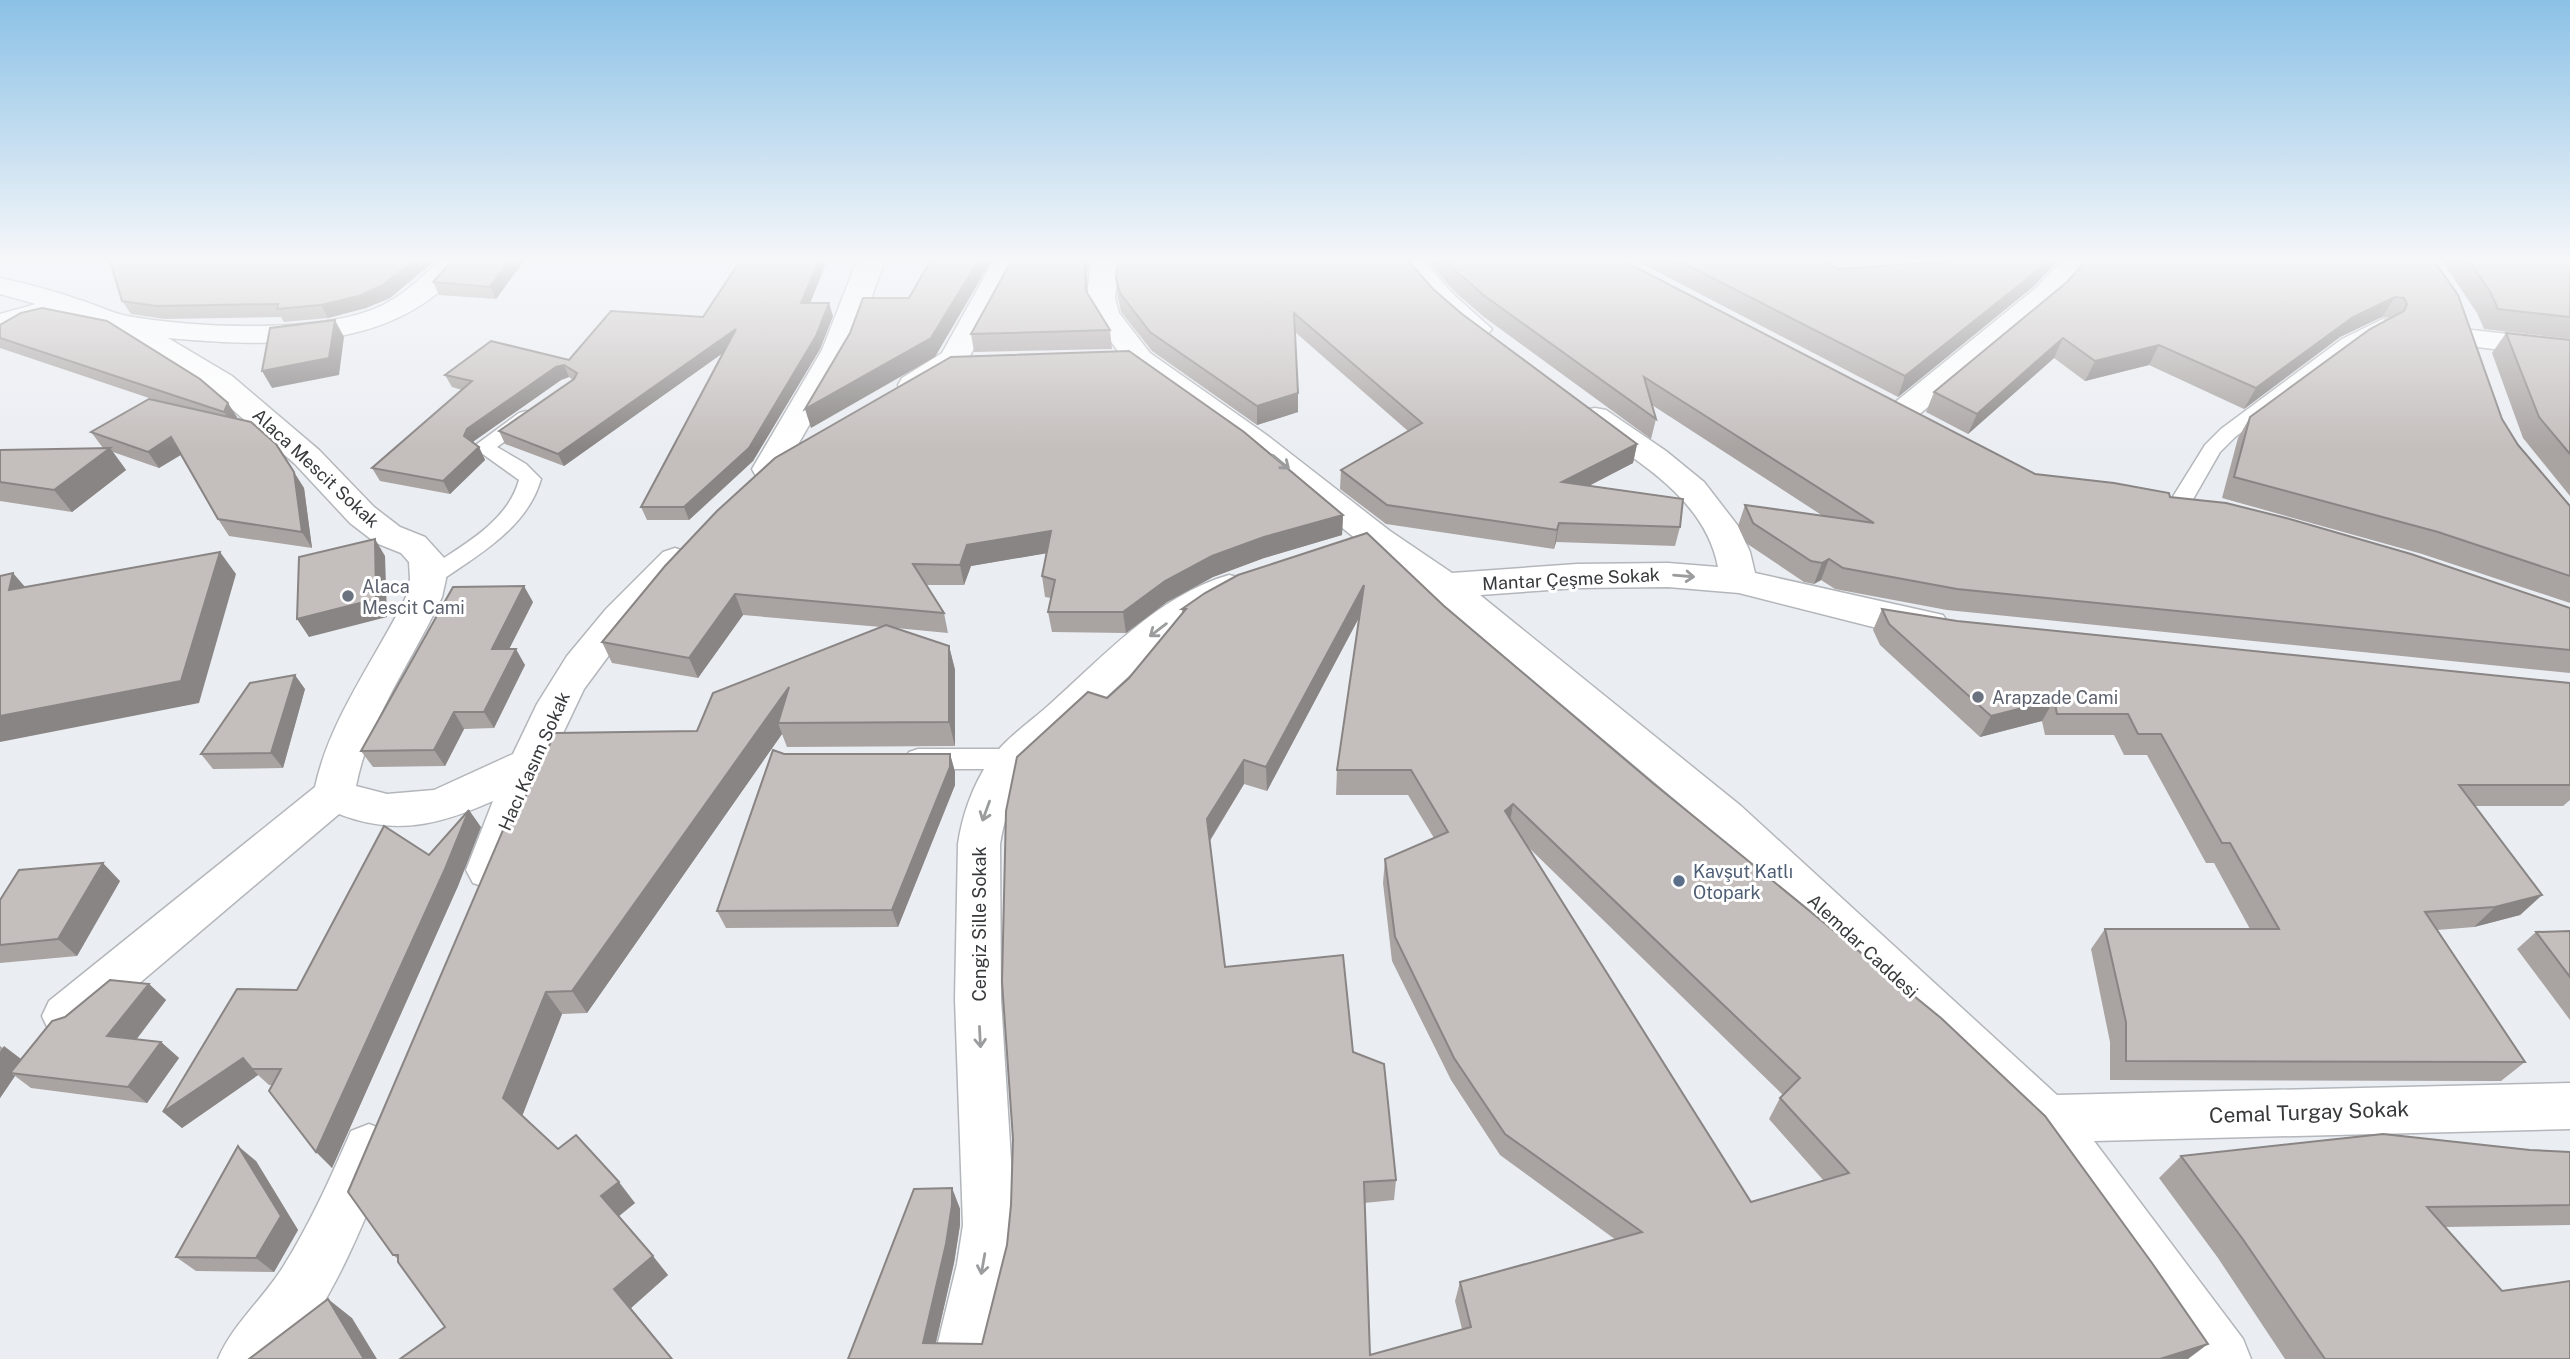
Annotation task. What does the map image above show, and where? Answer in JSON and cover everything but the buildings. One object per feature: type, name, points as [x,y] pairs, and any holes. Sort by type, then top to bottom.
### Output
[{"type":"street","name":"Alaca Mescit Sokak","points":[[115,321],[126,325],[240,398],[307,457],[362,515],[388,535],[413,545],[427,559],[428,579]]},
{"type":"street","points":[[126,325],[254,335],[328,329],[360,321]]},
{"type":"street","points":[[828,434],[754,482],[837,350],[848,321]]},
{"type":"street","points":[[876,407],[948,365],[975,321]]},
{"type":"street","name":"Alemdar Caddesi","points":[[1111,321],[1139,359],[1257,443],[1357,545],[1445,586],[1726,818],[2047,1119],[2223,1359]]},
{"type":"street","points":[[1469,321],[1501,347]]},
{"type":"street","points":[[1929,430],[1886,408],[2008,321]]},
{"type":"street","points":[[2471,339],[2570,351]]},
{"type":"street","points":[[1098,360],[1139,359]]},
{"type":"street","points":[[948,365],[989,363]]},
{"type":"street","points":[[1575,402],[1694,490],[1715,516],[1731,548],[1739,580]]},
{"type":"street","points":[[2147,497],[2193,506]]},
{"type":"street","name":"Hacı Kasım Sokak","points":[[476,900],[529,764],[549,718],[569,682],[591,652],[702,532]]},
{"type":"street","name":"Mantar Çeşme Sokak","points":[[1445,586],[1622,574],[1739,580],[1873,614],[1960,628]]},
{"type":"street","name":"Cengiz Sille Sokak","points":[[962,1359],[984,1264],[989,1225],[978,999],[979,844],[983,819],[992,794],[1005,770],[1016,759],[1152,634],[1192,606],[1225,588],[1259,575]]},
{"type":"street","points":[[66,1016],[334,795],[337,771],[346,745],[414,622],[428,579]]},
{"type":"street","points":[[334,795],[359,807],[389,813],[421,810],[476,791],[529,764]]},
{"type":"street","name":"Cemal Turgay Sokak","points":[[2047,1119],[2570,1106]]},
{"type":"street","points":[[246,1359],[287,1311],[349,1195],[382,1118]]},
{"type":"lane","points":[[2193,506],[2212,449],[2228,433],[2349,343],[2383,324]]},
{"type":"lane","points":[[428,579],[495,530],[520,508],[529,492],[530,479],[483,447],[548,401]]},
{"type":"lane","points":[[897,759],[1016,759]]},
{"type":"place","name":"Alaca Mescit Cami","points":[[348,596]]},
{"type":"place","name":"Arapzade Cami","points":[[1978,697]]},
{"type":"place","name":"Kavşut Katlı Otopark","points":[[1679,881]]}]
